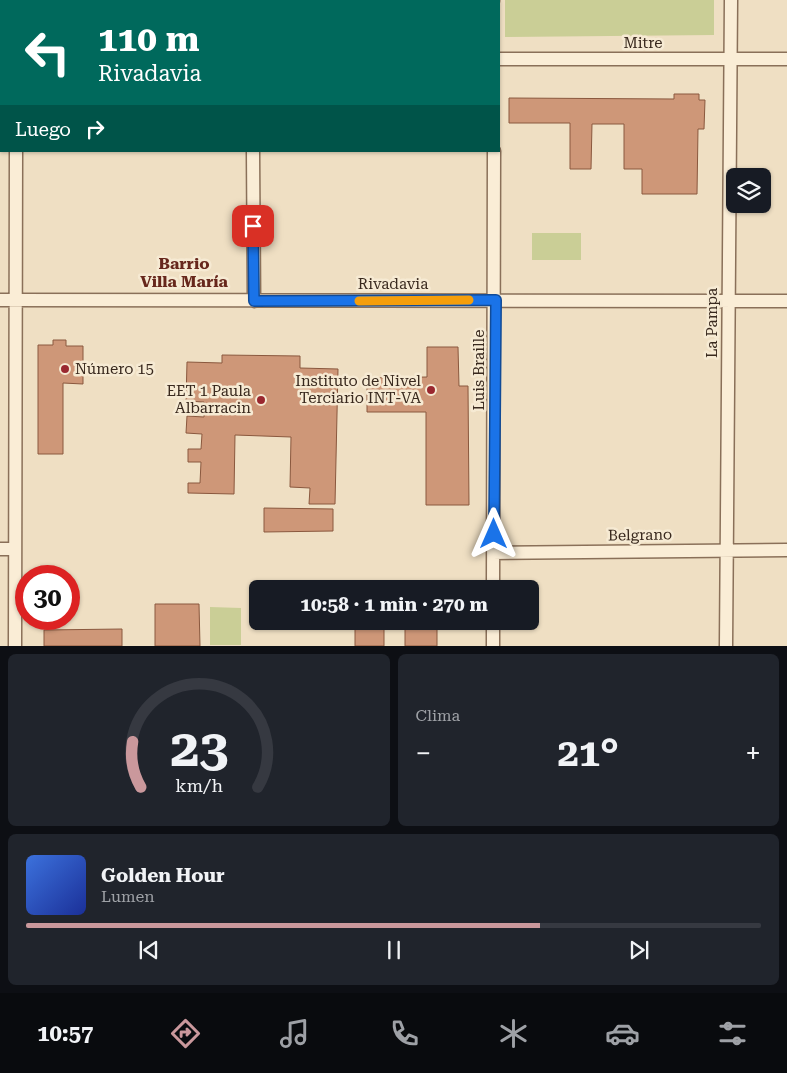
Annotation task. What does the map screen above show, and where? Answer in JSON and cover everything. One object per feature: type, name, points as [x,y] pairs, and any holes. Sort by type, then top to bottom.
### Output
[{"type":"street","name":"La Pampa","points":[[726,646],[731,0]]},
{"type":"street","name":"Mitre","points":[[500,59],[787,58]]},
{"type":"street","points":[[15,646],[16,152]]},
{"type":"street","points":[[252,152],[254,301]]},
{"type":"street","name":"Luis Braille","points":[[493,580],[496,300],[494,152]]},
{"type":"street","name":"Rivadavia","points":[[0,300],[787,301]]},
{"type":"street","points":[[0,549],[15,549]]},
{"type":"street","name":"Belgrano","points":[[494,553],[726,549],[787,550]]},
{"type":"street","points":[[493,630],[493,646]]},
{"type":"green space","points":[[505,0],[714,0],[714,35],[505,37]]},
{"type":"green space","points":[[532,233],[581,233],[581,260],[532,260]]},
{"type":"green space","points":[[210,607],[241,608],[241,645],[210,645]]},
{"type":"building","points":[[674,94],[699,94],[699,100],[705,100],[704,129],[698,129],[697,194],[642,194],[642,169],[624,169],[624,124],[592,124],[591,169],[570,169],[570,123],[509,123],[509,98],[674,99]]},
{"type":"building","points":[[53,340],[66,340],[66,346],[83,346],[83,384],[63,383],[63,454],[38,454],[38,345],[53,345]]},
{"type":"building","points":[[427,347],[458,347],[459,386],[468,386],[469,505],[426,505],[426,412],[367,412],[367,378],[427,377]]},
{"type":"building","points":[[222,355],[300,356],[300,368],[338,369],[335,504],[309,504],[310,488],[290,487],[291,437],[235,435],[234,494],[188,493],[188,483],[200,483],[201,462],[188,462],[188,449],[201,449],[202,434],[186,433],[187,416],[204,417],[204,402],[186,401],[187,362],[222,363]]},
{"type":"building","points":[[264,508],[333,509],[333,531],[264,532]]},
{"type":"building","points":[[155,604],[199,604],[200,646],[155,646]]},
{"type":"building","points":[[122,629],[122,646],[44,646],[44,630]]},
{"type":"building","points":[[355,630],[384,630],[384,646],[355,646]]},
{"type":"building","points":[[405,630],[437,630],[437,646],[405,646]]},
{"type":"slow traffic","points":[[359,301],[469,300]]},
{"type":"place","name":"Número 15","points":[[65,369]]},
{"type":"place","name":"Instituto de Nivel Terciario INT-VA","points":[[431,390]]},
{"type":"place","name":"EET 1 Paula Albarracin","points":[[261,400]]},
{"type":"district","name":"Barrio Villa María","points":[[184,272]]},
{"type":"route","points":[[253,226],[254,301],[496,300],[494,534]]}]
